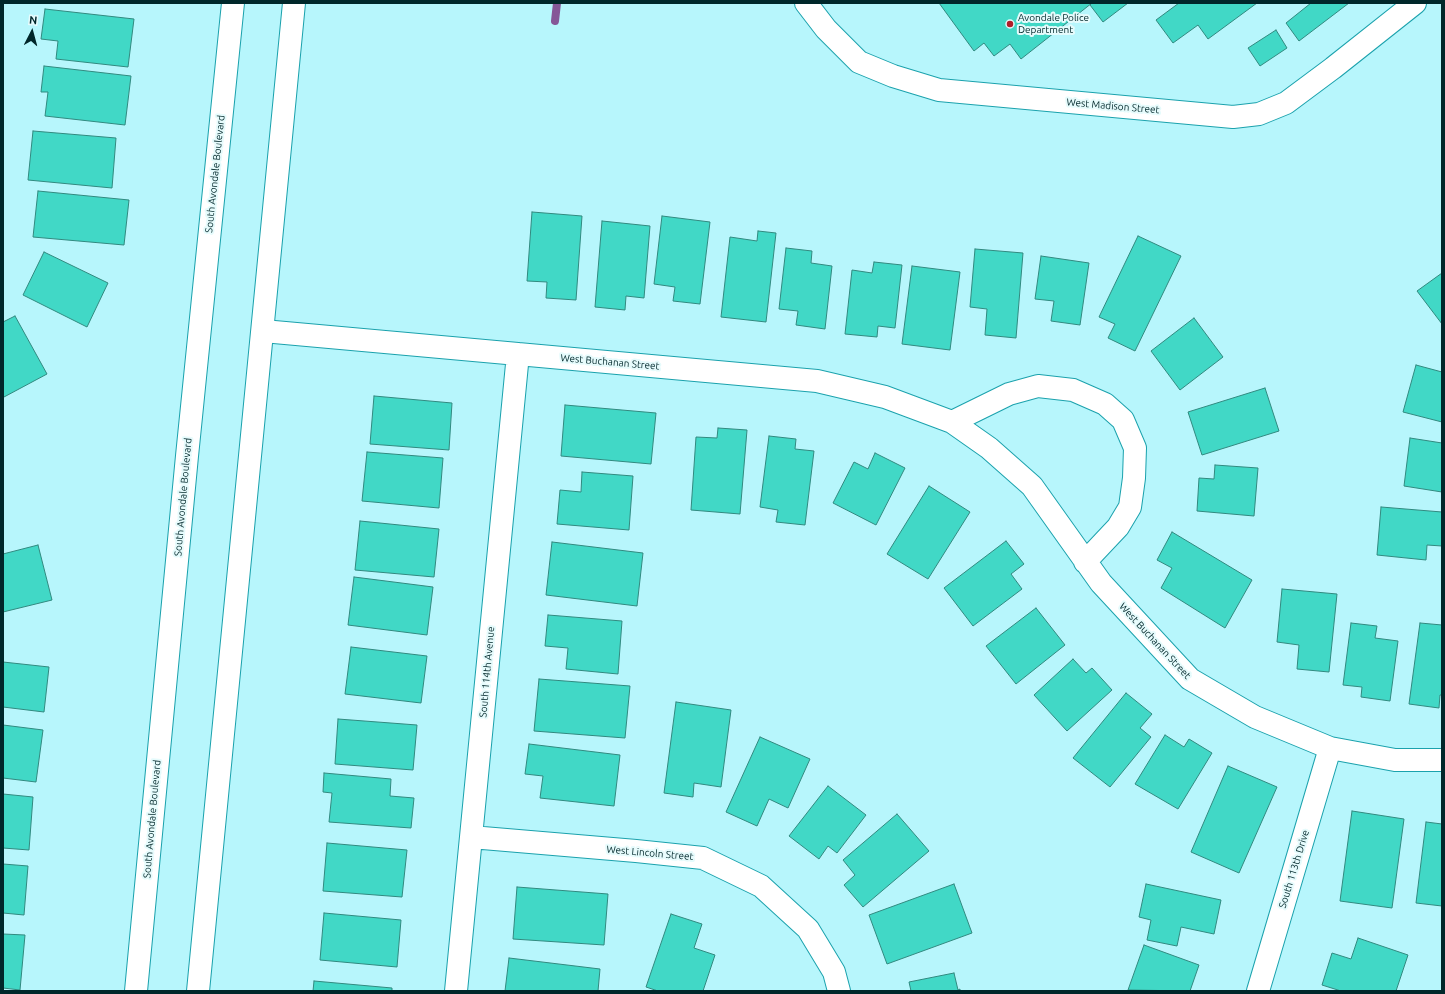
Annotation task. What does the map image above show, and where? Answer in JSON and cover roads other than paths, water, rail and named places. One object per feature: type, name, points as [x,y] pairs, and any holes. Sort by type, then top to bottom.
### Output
[{"type":"street","name":"South Avondale Boulevard","points":[[136,991],[187,456],[233,3]]},
{"type":"street","points":[[198,991],[294,3]]},
{"type":"street","name":"West Madison Street","points":[[806,3],[826,29],[859,62],[893,76],[940,90],[1233,117],[1259,114],[1286,103],[1415,3]]},
{"type":"street","name":"West Buchanan Street","points":[[263,331],[817,381],[885,397],[952,422],[989,448],[1032,486],[1101,583],[1190,679],[1255,717],[1330,748],[1395,760],[1442,760]]},
{"type":"street","name":"South 114th Avenue","points":[[456,991],[518,354]]},
{"type":"street","points":[[952,422],[1009,394],[1038,386],[1073,390],[1105,404],[1123,420],[1135,448],[1134,478],[1130,507],[1118,527],[1085,562]]},
{"type":"street","name":"South 113th Drive","points":[[1258,991],[1330,748]]},
{"type":"street","name":"West Lincoln Street","points":[[471,838],[636,851],[703,858],[761,886],[808,929],[834,972],[839,991]]},
{"type":"waterway","points":[[555,21],[557,3]]},
{"type":"place","name":"Avondale Police Department","points":[[1010,24]]}]
